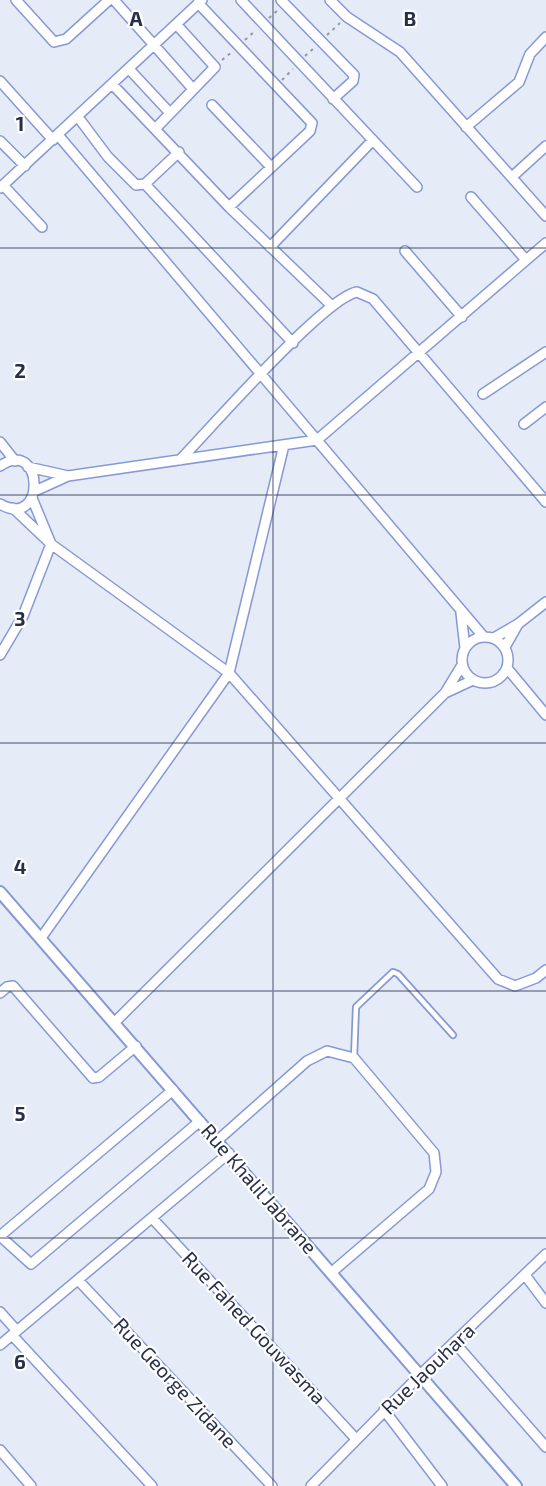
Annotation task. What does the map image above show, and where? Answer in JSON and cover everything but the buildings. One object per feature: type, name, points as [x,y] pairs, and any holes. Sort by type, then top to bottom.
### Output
[{"type":"street","points":[[16,0],[54,42],[66,39],[109,0]]},
{"type":"street","points":[[114,0],[193,89]]},
{"type":"street","points":[[241,0],[417,187]]},
{"type":"street","points":[[330,0],[346,17],[400,52],[546,215]]},
{"type":"street","points":[[42,227],[2,186],[200,2],[238,47],[310,120],[312,127],[229,207]]},
{"type":"street","points":[[283,2],[354,75],[353,81],[333,99]]},
{"type":"street","points":[[156,128],[215,66],[176,24]]},
{"type":"street","points":[[466,127],[519,82],[530,54],[546,38]]},
{"type":"street","points":[[129,69],[170,113]]},
{"type":"street","points":[[0,81],[55,137],[483,636]]},
{"type":"street","points":[[112,84],[229,207],[332,306]]},
{"type":"street","points":[[212,105],[271,167]]},
{"type":"street","points":[[78,117],[124,175],[136,184],[145,184],[179,152]]},
{"type":"street","points":[[270,247],[373,140]]},
{"type":"street","points":[[0,141],[25,165]]},
{"type":"street","points":[[513,176],[546,146]]},
{"type":"street","points":[[145,184],[293,343]]},
{"type":"street","points":[[471,197],[526,260]]},
{"type":"street","points":[[0,442],[15,461],[28,467],[68,476],[317,440],[546,243]]},
{"type":"street","points":[[405,251],[462,317]]},
{"type":"street","points":[[180,460],[293,343],[332,306],[348,293],[357,291],[366,294],[418,352],[546,502]]},
{"type":"street","points":[[483,394],[546,352]]},
{"type":"street","points":[[524,424],[546,407]]},
{"type":"street","points":[[41,938],[229,673],[284,445]]},
{"type":"street","points":[[0,466],[15,461]]},
{"type":"street","points":[[0,655],[23,616],[51,544],[34,495],[34,474],[28,467]]},
{"type":"street","points":[[13,508],[68,476]]},
{"type":"street","points":[[0,504],[13,508],[51,544],[229,673],[498,979],[515,986],[536,978],[546,970]]},
{"type":"street","points":[[494,638],[518,624],[546,602]]},
{"type":"street","points":[[115,1022],[445,693],[462,665],[465,648],[461,613]]},
{"type":"street","points":[[505,647],[518,624]]},
{"type":"street","points":[[445,693],[473,680],[486,683],[498,679],[507,668],[509,657],[505,647],[494,638],[483,636],[472,640],[465,648]]},
{"type":"street","points":[[462,665],[473,680]]},
{"type":"street","points":[[507,668],[546,715]]},
{"type":"street","points":[[498,679],[520,685]]},
{"type":"street","name":"Rue Khalil Jabrane","points":[[0,892],[218,1140],[516,1486]]},
{"type":"street","points":[[0,993],[7,987],[13,986],[93,1078],[99,1077],[136,1046]]},
{"type":"street","points":[[218,1140],[307,1061],[327,1051],[354,1058],[434,1153],[436,1173],[429,1189],[332,1272]]},
{"type":"street","points":[[173,1090],[0,1236],[31,1264],[200,1121]]},
{"type":"street","points":[[0,1345],[229,1153]]},
{"type":"street","name":"Rue Fahed Gouwasma","points":[[152,1218],[356,1439]]},
{"type":"street","name":"Rue Jaouhara","points":[[311,1486],[384,1410],[546,1254]]},
{"type":"street","points":[[525,1275],[546,1303]]},
{"type":"street","name":"Rue George Zidane","points":[[78,1280],[272,1486]]},
{"type":"street","points":[[0,1312],[14,1333],[152,1486]]},
{"type":"street","points":[[455,1343],[546,1447]]},
{"type":"street","points":[[384,1410],[439,1482],[428,1486]]},
{"type":"street","points":[[0,1450],[31,1486]]},
{"type":"lane","points":[[354,1058],[356,1007],[393,972],[398,974],[453,1035]]},
{"type":"path","points":[[215,66],[238,47],[283,2]]},
{"type":"path","points":[[277,85],[346,17]]}]
